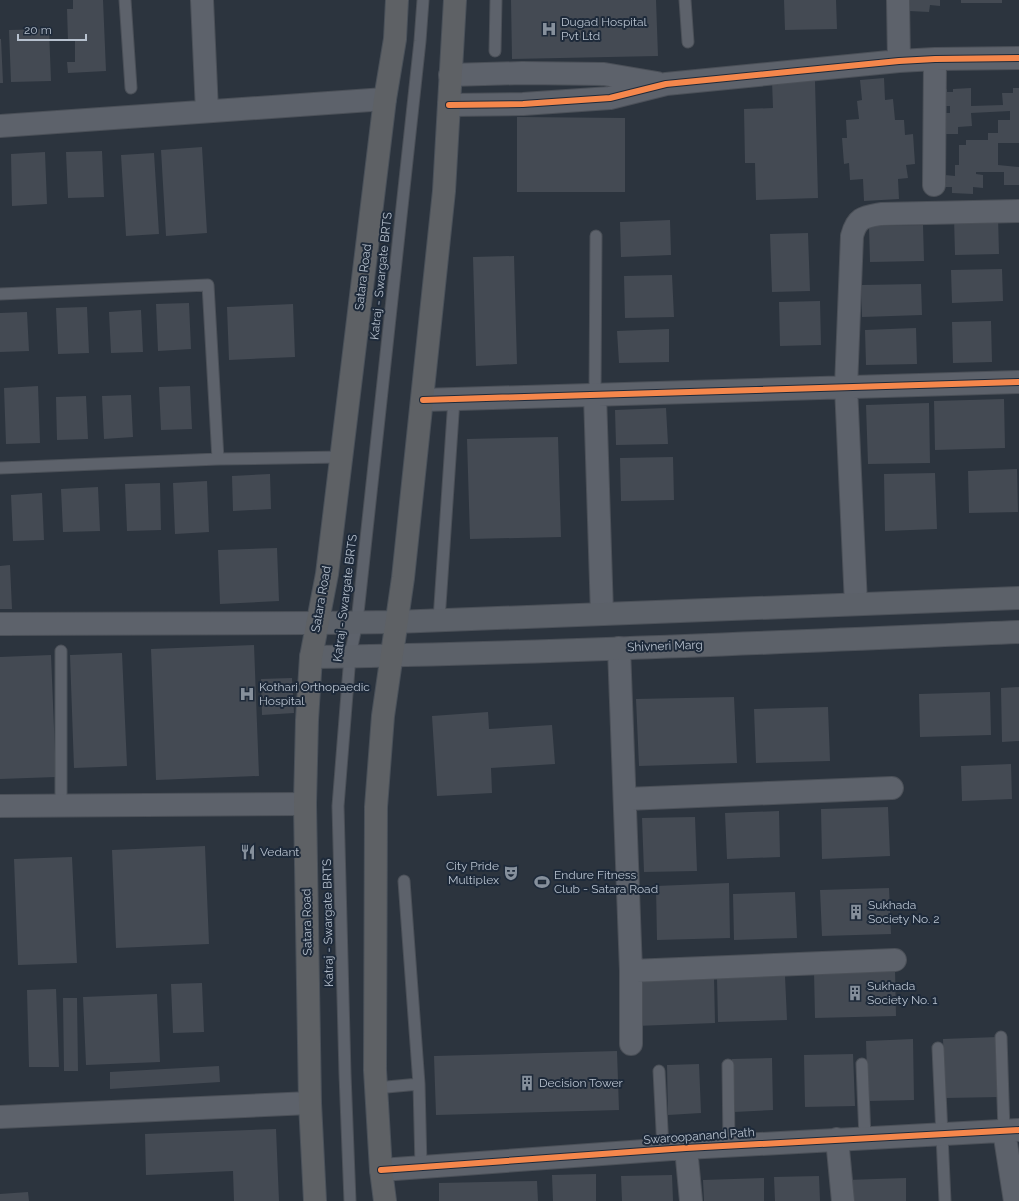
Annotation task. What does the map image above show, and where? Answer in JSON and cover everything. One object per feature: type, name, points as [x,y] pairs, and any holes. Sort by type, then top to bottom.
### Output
[{"type":"highway","name":"Satara Road","points":[[314,1201],[310,1103],[305,804],[307,720],[311,657],[327,574],[385,99],[395,39],[397,0]]},
{"type":"highway","points":[[385,1201],[381,1170],[375,1070],[376,807],[383,716],[402,578],[423,400],[444,191],[455,0]]},
{"type":"main road","points":[[317,623],[395,622],[1019,598]]},
{"type":"main road","name":"Shivneri Marg","points":[[311,657],[391,656],[619,648],[1019,632]]},
{"type":"street","points":[[202,0],[207,111]]},
{"type":"street","points":[[898,0],[899,61]]},
{"type":"street","points":[[449,105],[523,104],[610,98],[666,84],[899,61],[1019,58]]},
{"type":"street","points":[[934,184],[935,59]]},
{"type":"street","points":[[450,75],[522,73],[604,74],[666,84]]},
{"type":"street","points":[[0,126],[385,99]]},
{"type":"street","points":[[856,604],[846,387],[852,236],[857,222],[872,215],[882,214],[1019,211]]},
{"type":"street","points":[[423,400],[1019,382]]},
{"type":"street","points":[[595,395],[602,614]]},
{"type":"street","points":[[0,624],[317,623]]},
{"type":"street","points":[[619,648],[626,799],[631,971],[631,1044]]},
{"type":"street","points":[[626,799],[892,788]]},
{"type":"street","points":[[0,806],[305,804]]},
{"type":"street","points":[[631,971],[895,960]]},
{"type":"street","points":[[0,1117],[310,1103]]},
{"type":"street","points":[[1012,1130],[1015,1201]]},
{"type":"street","name":"Swaroopanand Path","points":[[381,1170],[663,1149],[1012,1130]]},
{"type":"street","points":[[838,1139],[843,1201]]},
{"type":"street","points":[[686,1148],[691,1201]]},
{"type":"lane","points":[[125,0],[131,88]]},
{"type":"lane","name":"Katraj - Swargate BRTS","points":[[350,1201],[338,806],[350,656],[357,622],[420,41],[423,0]]},
{"type":"lane","points":[[495,51],[496,0]]},
{"type":"lane","points":[[685,0],[688,42]]},
{"type":"lane","points":[[595,395],[596,236]]},
{"type":"lane","points":[[0,294],[208,285],[218,459]]},
{"type":"lane","points":[[439,620],[454,399]]},
{"type":"lane","points":[[0,468],[218,459],[341,457]]},
{"type":"lane","points":[[61,651],[61,805]]},
{"type":"lane","points":[[404,881],[419,1084],[422,1167]]},
{"type":"lane","points":[[1001,1037],[1012,1130]]},
{"type":"lane","points":[[938,1048],[945,1201]]},
{"type":"lane","points":[[862,1064],[865,1138]]},
{"type":"lane","points":[[728,1065],[729,1145]]},
{"type":"lane","points":[[659,1071],[663,1149]]},
{"type":"lane","points":[[376,1088],[419,1084]]},
{"type":"building","points":[[73,0],[103,0],[106,71],[68,73],[67,62],[75,62],[75,41],[68,41],[67,9],[73,9]]},
{"type":"building","points":[[511,0],[656,0],[658,56],[512,59]]},
{"type":"building","points":[[784,0],[836,0],[837,29],[785,30]]},
{"type":"building","points":[[901,0],[940,0],[940,6],[930,5],[929,12],[909,11]]},
{"type":"building","points":[[961,0],[1002,0],[1002,3],[961,3]]},
{"type":"building","points":[[49,29],[51,81],[11,82],[9,30]]},
{"type":"building","points":[[1,39],[3,83],[0,83]]},
{"type":"building","points":[[884,78],[885,100],[893,99],[895,120],[904,120],[905,135],[913,134],[915,164],[906,165],[908,178],[898,179],[899,199],[864,201],[863,179],[850,180],[849,163],[844,164],[842,138],[847,138],[846,120],[859,119],[857,101],[862,100],[860,80]]},
{"type":"building","points":[[772,81],[815,81],[818,198],[756,200],[755,163],[745,163],[744,109],[773,108]]},
{"type":"building","points":[[971,88],[971,106],[1003,105],[1002,93],[1013,93],[1013,88],[1019,88],[1019,143],[998,143],[998,165],[1019,167],[1019,185],[1004,185],[1004,172],[976,172],[976,174],[983,175],[983,188],[973,187],[973,194],[952,193],[952,187],[944,187],[945,175],[955,176],[955,165],[959,165],[959,145],[966,145],[966,140],[988,140],[988,133],[998,133],[998,120],[1010,120],[1010,111],[971,113],[972,126],[958,127],[958,134],[943,134],[943,113],[950,113],[950,106],[943,106],[942,89],[947,89],[947,92],[953,92],[953,89]]},
{"type":"building","points":[[517,117],[625,118],[625,192],[517,192]]},
{"type":"building","points":[[202,147],[207,233],[166,236],[161,150]]},
{"type":"building","points":[[102,151],[104,197],[68,198],[66,152]]},
{"type":"building","points":[[45,152],[47,204],[12,206],[11,154]]},
{"type":"building","points":[[154,153],[159,234],[126,236],[121,155]]},
{"type":"building","points":[[998,216],[999,254],[955,255],[954,217]]},
{"type":"building","points":[[670,220],[671,255],[621,257],[620,222]]},
{"type":"building","points":[[923,225],[924,261],[870,262],[869,226]]},
{"type":"building","points":[[808,233],[810,291],[772,292],[770,234]]},
{"type":"building","points":[[514,256],[517,364],[476,366],[473,257]]},
{"type":"building","points":[[1002,269],[1003,301],[952,303],[951,270]]},
{"type":"building","points":[[672,275],[674,317],[625,318],[624,276]]},
{"type":"building","points":[[921,284],[922,315],[862,317],[861,285]]},
{"type":"building","points":[[820,301],[821,345],[780,346],[779,302]]},
{"type":"building","points":[[189,303],[191,349],[158,351],[156,304]]},
{"type":"building","points":[[293,304],[295,357],[229,360],[227,307]]},
{"type":"building","points":[[87,307],[89,353],[58,354],[56,308]]},
{"type":"building","points":[[141,310],[143,352],[111,353],[109,312]]},
{"type":"building","points":[[27,312],[29,351],[0,352],[0,313]]},
{"type":"building","points":[[991,321],[992,362],[953,363],[952,322]]},
{"type":"building","points":[[916,328],[917,364],[866,365],[865,330]]},
{"type":"building","points":[[669,329],[669,362],[619,363],[617,331]]},
{"type":"building","points":[[38,386],[40,443],[6,444],[4,388]]},
{"type":"building","points":[[190,386],[192,429],[161,430],[159,387]]},
{"type":"building","points":[[131,395],[133,437],[104,439],[102,396]]},
{"type":"building","points":[[86,396],[88,439],[57,440],[56,397]]},
{"type":"building","points":[[1004,399],[1005,448],[935,450],[934,401]]},
{"type":"building","points":[[929,403],[930,463],[868,464],[866,405]]},
{"type":"building","points":[[666,408],[668,444],[616,445],[615,410]]},
{"type":"building","points":[[558,437],[561,537],[470,539],[467,439]]},
{"type":"building","points":[[673,457],[674,500],[621,501],[620,458]]},
{"type":"building","points":[[1017,469],[1018,512],[969,513],[968,471]]},
{"type":"building","points":[[935,473],[937,529],[885,531],[884,474]]},
{"type":"building","points":[[270,474],[271,509],[233,511],[232,476]]},
{"type":"building","points":[[207,481],[209,532],[175,534],[173,483]]},
{"type":"building","points":[[160,483],[161,530],[127,531],[125,484]]},
{"type":"building","points":[[98,487],[100,531],[63,532],[61,489]]},
{"type":"building","points":[[42,493],[44,540],[13,541],[11,495]]},
{"type":"building","points":[[277,548],[279,601],[220,604],[218,550]]},
{"type":"building","points":[[10,565],[12,609],[0,609],[0,566]]},
{"type":"building","points":[[254,645],[259,776],[156,780],[151,649]]},
{"type":"building","points":[[122,653],[127,766],[74,768],[70,655]]},
{"type":"building","points":[[51,655],[56,777],[0,779],[0,657]]},
{"type":"building","points":[[292,678],[294,713],[262,715],[261,679]]},
{"type":"building","points":[[1019,687],[1019,741],[1002,742],[1001,688]]},
{"type":"building","points":[[990,692],[991,735],[920,737],[919,694]]},
{"type":"building","points":[[734,697],[737,763],[639,766],[636,699]]},
{"type":"building","points":[[828,707],[830,761],[756,763],[754,709]]},
{"type":"building","points":[[488,712],[489,729],[552,725],[555,764],[491,768],[492,793],[437,796],[432,716]]},
{"type":"building","points":[[1011,764],[1012,799],[962,801],[961,766]]},
{"type":"building","points":[[888,807],[890,856],[822,859],[821,809]]},
{"type":"building","points":[[779,811],[780,857],[727,859],[725,813]]},
{"type":"building","points":[[695,817],[697,871],[644,872],[642,818]]},
{"type":"building","points":[[205,846],[209,944],[116,948],[112,850]]},
{"type":"building","points":[[72,857],[77,963],[18,965],[14,859]]},
{"type":"building","points":[[729,883],[730,938],[657,940],[656,886]]},
{"type":"building","name":"Sukhada Society No. 2","points":[[889,888],[891,934],[822,936],[820,890]]},
{"type":"building","points":[[795,892],[797,938],[734,940],[733,894]]},
{"type":"building","name":"Sukhada Society No. 1","points":[[895,969],[896,1016],[815,1018],[814,971]]},
{"type":"building","points":[[785,976],[787,1020],[718,1022],[717,978]]},
{"type":"building","points":[[714,977],[715,1023],[636,1026],[635,980]]},
{"type":"building","points":[[202,983],[204,1032],[173,1033],[171,984]]},
{"type":"building","points":[[56,989],[59,1067],[29,1067],[27,990]]},
{"type":"building","points":[[157,994],[160,1062],[86,1065],[83,997]]},
{"type":"building","points":[[63,998],[77,998],[78,1071],[64,1071]]},
{"type":"building","points":[[998,1037],[1000,1097],[945,1098],[943,1039]]},
{"type":"building","points":[[913,1039],[914,1100],[868,1101],[866,1041]]},
{"type":"building","name":"Decision Tower","points":[[617,1051],[619,1110],[436,1115],[434,1056]]},
{"type":"building","points":[[853,1054],[855,1106],[805,1107],[804,1055]]},
{"type":"building","points":[[772,1058],[773,1110],[734,1112],[732,1059]]},
{"type":"building","points":[[699,1064],[701,1113],[668,1115],[667,1065]]},
{"type":"building","points":[[219,1066],[220,1082],[110,1089],[110,1072]]},
{"type":"building","points":[[276,1129],[279,1201],[234,1201],[233,1171],[146,1175],[145,1134]]},
{"type":"building","points":[[596,1174],[596,1201],[553,1201],[552,1175]]},
{"type":"building","points":[[672,1175],[673,1201],[622,1201],[621,1176]]},
{"type":"building","points":[[819,1176],[820,1201],[775,1201],[774,1177]]},
{"type":"building","points":[[764,1178],[764,1201],[704,1201],[703,1180]]},
{"type":"building","points":[[906,1178],[906,1201],[846,1201],[846,1180]]},
{"type":"building","points":[[537,1181],[538,1201],[439,1201],[439,1183]]},
{"type":"building","points":[[28,1192],[29,1201],[0,1201],[0,1194]]},
{"type":"cycle path","points":[[449,105],[523,104],[610,98],[666,84],[899,61],[1019,58]]},
{"type":"cycle path","points":[[423,400],[1019,382]]},
{"type":"cycle path","points":[[381,1170],[686,1148],[1019,1130]]},
{"type":"place","name":"Dugad Hospital Pvt Ltd","points":[[549,29]]},
{"type":"place","name":"Kothari Orthopaedic Hospital","points":[[247,694]]},
{"type":"place","name":"Vedant","points":[[248,852]]},
{"type":"place","name":"City Pride Multiplex","points":[[511,873]]},
{"type":"place","name":"Endure Fitness Club - Satara Road","points":[[542,882]]},
{"type":"place","name":"Sukhada Society No. 2","points":[[856,912]]},
{"type":"place","name":"Sukhada Society No. 1","points":[[855,993]]},
{"type":"place","name":"Decision Tower","points":[[527,1083]]}]
